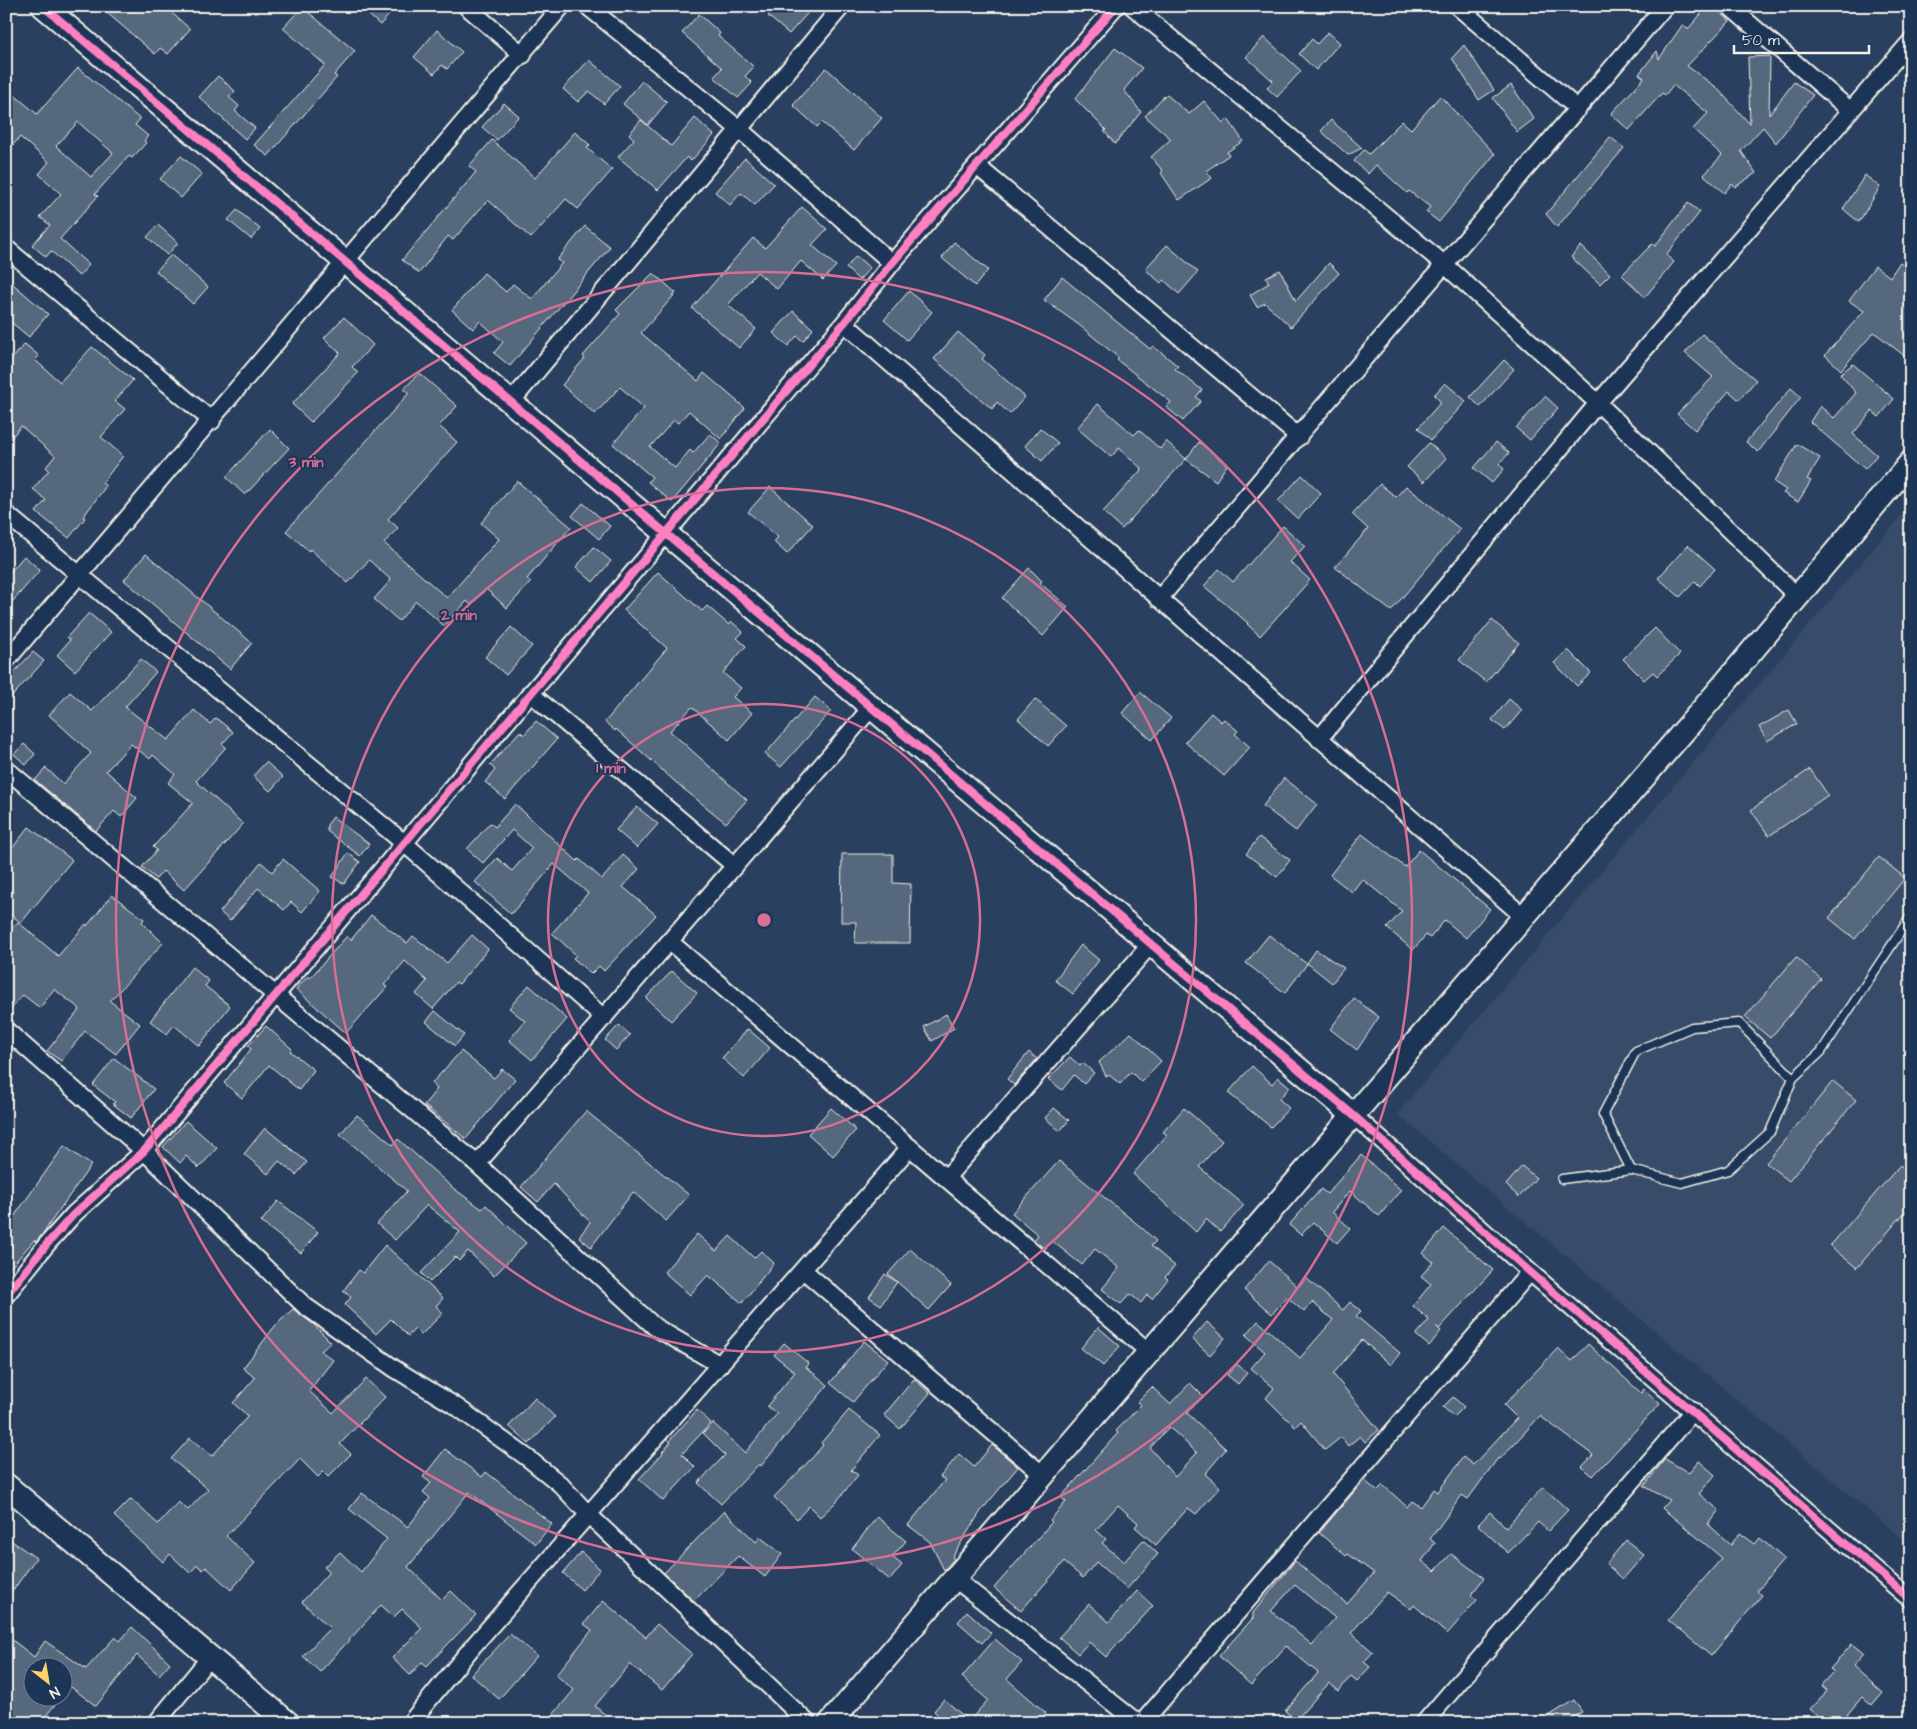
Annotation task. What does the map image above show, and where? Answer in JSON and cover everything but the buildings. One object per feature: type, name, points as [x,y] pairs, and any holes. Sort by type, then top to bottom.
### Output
[{"type":"street","points":[[43,6],[1353,1115],[1530,1272],[1911,1600]]},
{"type":"street","points":[[466,6],[523,55]]},
{"type":"street","points":[[6,662],[523,55],[562,6]]},
{"type":"street","points":[[587,6],[740,129],[892,263]]},
{"type":"street","points":[[511,402],[842,6]]},
{"type":"street","points":[[6,1295],[74,1214],[144,1150],[844,323],[892,263],[1116,6]]},
{"type":"street","points":[[1132,6],[1445,265],[1598,403],[1797,596]]},
{"type":"street","points":[[1457,6],[1578,108]]},
{"type":"street","points":[[1159,599],[1665,6]]},
{"type":"street","points":[[1729,6],[1851,111]]},
{"type":"street","points":[[1319,739],[1598,403],[1911,41]]},
{"type":"street","points":[[977,166],[1299,437]]},
{"type":"street","points":[[6,248],[212,421]]},
{"type":"street","points":[[844,323],[1524,917]]},
{"type":"street","points":[[830,1723],[1720,689],[1911,462]]},
{"type":"street","points":[[6,514],[404,843],[604,1018]]},
{"type":"street","points":[[530,693],[735,866]]},
{"type":"street","points":[[477,1164],[871,708]]},
{"type":"street","points":[[6,769],[477,1164],[655,1327],[720,1366]]},
{"type":"street","points":[[670,941],[1149,1352]]},
{"type":"street","points":[[946,1178],[1152,944]]},
{"type":"street","points":[[6,1030],[144,1150],[305,1306],[395,1369],[457,1407],[560,1484],[589,1515],[808,1723]]},
{"type":"street","points":[[410,1723],[474,1645],[910,1147]]},
{"type":"street","points":[[803,1270],[1043,1475]]},
{"type":"street","points":[[955,1579],[1140,1723],[1530,1272]]},
{"type":"street","points":[[1424,1723],[1692,1411]]},
{"type":"street","points":[[6,1485],[288,1723]]},
{"type":"street","points":[[156,1723],[210,1657]]},
{"type":"lane","points":[[1562,1179],[1631,1170],[1682,1183],[1728,1170],[1770,1132],[1793,1078],[1820,1052],[1911,916]]},
{"type":"lane","points":[[1631,1170],[1602,1114],[1636,1051],[1692,1027],[1739,1023],[1793,1078]]},
{"type":"shaded area","points":[[1911,504],[1911,1546],[1397,1114]]},
{"type":"cycle path","points":[[43,6],[1353,1115],[1530,1272],[1911,1600]]},
{"type":"cycle path","points":[[6,1295],[74,1214],[144,1151],[844,323],[892,263],[1116,6]]}]
